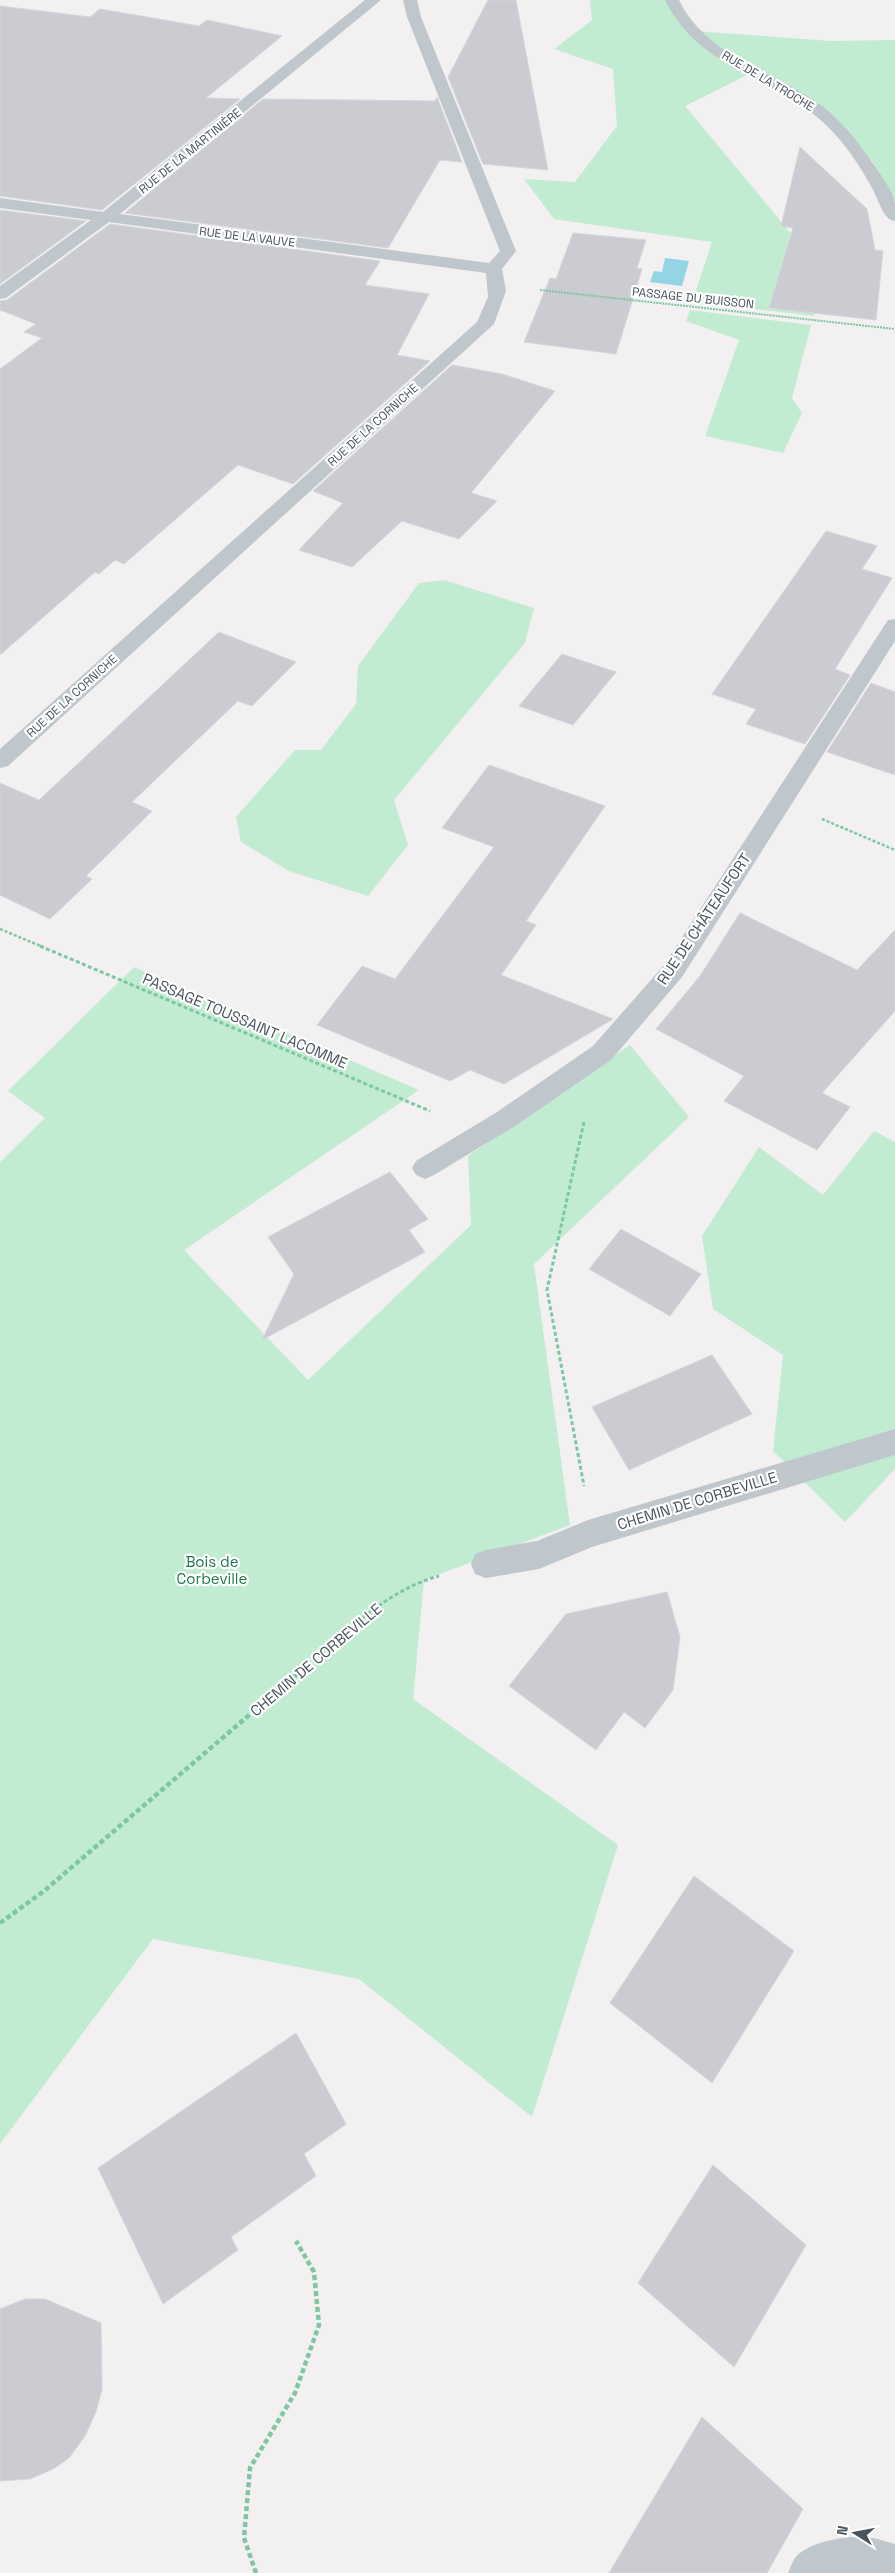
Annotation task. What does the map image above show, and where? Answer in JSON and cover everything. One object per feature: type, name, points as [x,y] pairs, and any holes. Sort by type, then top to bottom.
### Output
[{"type":"street","name":"RUE DE LA MARTINIÈRE","points":[[0,294],[142,190],[374,0]]},
{"type":"street","points":[[410,0],[414,17],[508,251],[493,269]]},
{"type":"street","name":"RUE DE LA TROCHE","points":[[672,0],[677,16],[696,36],[731,60],[811,105],[839,129],[864,159],[895,216]]},
{"type":"street","name":"RUE DE LA VAUVE","points":[[0,203],[493,269]]},
{"type":"street","name":"RUE DE LA CORNICHE","points":[[0,761],[485,324],[496,300],[499,285],[493,269]]},
{"type":"street","name":"RUE DE CHÂTEAUFORT","points":[[425,1168],[482,1133],[602,1053],[673,971],[895,625]]},
{"type":"street","name":"CHEMIN DE CORBEVILLE","points":[[486,1564],[539,1555],[588,1534],[895,1442]]},
{"type":"street","points":[[809,2573],[815,2566],[843,2558],[882,2559],[895,2564]]},
{"type":"path","name":"PASSAGE DU BUISSON","points":[[493,269],[540,290],[895,329]]},
{"type":"path","points":[[781,802],[895,850]]},
{"type":"path","name":"PASSAGE TOUSSAINT LACOMME","points":[[0,929],[482,1133]]},
{"type":"path","points":[[588,1534],[584,1489],[547,1290],[582,1140],[588,1096],[602,1053]]},
{"type":"path","name":"CHEMIN DE CORBEVILLE","points":[[0,1923],[44,1891],[372,1609],[424,1580],[486,1564]]},
{"type":"path","points":[[256,2573],[244,2538],[250,2468],[295,2393],[320,2325],[314,2272],[296,2241]]},
{"type":"green space","points":[[590,0],[671,0],[694,31],[831,41],[895,40],[895,201],[871,159],[852,146],[828,118],[757,70],[685,106],[798,242],[816,301],[814,316],[692,302],[712,242],[554,219],[524,179],[575,182],[617,126],[613,69],[554,49],[592,20]]},
{"type":"green space","points":[[690,310],[811,325],[792,398],[802,413],[783,453],[705,436],[739,340],[686,321]]},
{"type":"green space","points":[[444,580],[534,608],[525,643],[394,800],[408,845],[368,896],[289,871],[241,842],[236,817],[295,750],[321,750],[356,704],[358,666],[419,583]]},
{"type":"green space","name":"Bois de Corbeville","points":[[134,967],[419,1090],[184,1250],[308,1380],[471,1225],[468,1156],[630,1045],[689,1117],[534,1264],[570,1525],[424,1580],[413,1699],[618,1845],[532,2117],[359,1979],[153,1939],[0,2144],[0,1162],[45,1118],[8,1091]]},
{"type":"green space","points":[[874,1131],[895,1142],[895,1469],[845,1522],[773,1451],[783,1355],[713,1309],[702,1236],[759,1147],[823,1195]]},
{"type":"water","points":[[665,258],[689,261],[682,286],[650,282],[654,271],[662,272]]},
{"type":"building","points":[[488,0],[516,0],[548,170],[483,164],[448,77]]},
{"type":"building","points":[[0,6],[90,17],[100,9],[199,26],[207,20],[282,36],[206,98],[240,99],[102,210],[0,196]]},
{"type":"building","points":[[437,97],[462,162],[440,160],[388,248],[125,213],[263,99],[435,101]]},
{"type":"building","points":[[800,147],[867,209],[875,250],[883,251],[876,320],[769,308],[793,228],[781,226]]},
{"type":"building","points":[[0,210],[86,221],[0,284]]},
{"type":"building","points":[[110,224],[380,261],[365,285],[429,294],[397,355],[430,361],[293,484],[238,465],[124,564],[115,560],[99,574],[95,572],[0,655],[0,369],[42,338],[24,332],[36,324],[0,310],[0,301],[7,300]]},
{"type":"building","points":[[573,233],[646,240],[637,268],[642,269],[616,354],[524,342],[550,278],[556,279]]},
{"type":"building","points":[[452,365],[502,374],[555,391],[471,493],[497,501],[459,539],[402,521],[352,567],[299,550],[343,503],[313,491]]},
{"type":"building","points":[[826,531],[877,546],[862,569],[892,578],[835,669],[850,675],[805,744],[746,724],[756,709],[712,694]]},
{"type":"building","points":[[219,632],[296,662],[252,706],[238,701],[132,802],[152,811],[86,876],[92,879],[50,919],[0,895],[0,783],[39,800]]},
{"type":"building","points":[[562,654],[616,672],[573,725],[519,706]]},
{"type":"building","points":[[871,683],[895,692],[895,775],[827,752]]},
{"type":"building","points":[[489,765],[605,806],[526,921],[536,925],[501,975],[613,1019],[504,1084],[470,1070],[450,1081],[317,1025],[362,966],[395,979],[494,847],[442,828]]},
{"type":"building","points":[[740,913],[857,970],[895,930],[895,1011],[822,1093],[850,1107],[817,1150],[724,1101],[744,1076],[656,1029],[700,976]]},
{"type":"building","points":[[390,1172],[428,1219],[409,1230],[425,1252],[262,1340],[294,1274],[268,1237]]},
{"type":"building","points":[[621,1229],[701,1274],[670,1316],[589,1269]]},
{"type":"building","points":[[712,1355],[752,1414],[629,1470],[592,1407]]},
{"type":"building","points":[[667,1592],[680,1637],[673,1690],[645,1728],[624,1712],[596,1750],[509,1686],[566,1614]]},
{"type":"building","points":[[694,1876],[794,1951],[712,2083],[610,2003]]},
{"type":"building","points":[[296,2033],[346,2124],[304,2154],[316,2176],[231,2237],[238,2250],[163,2304],[98,2168]]},
{"type":"building","points":[[713,2165],[806,2245],[734,2367],[638,2283]]},
{"type":"building","points":[[25,2299],[45,2299],[101,2323],[102,2389],[96,2412],[85,2436],[69,2458],[53,2469],[30,2479],[0,2481],[0,2309]]},
{"type":"building","points":[[702,2417],[803,2509],[767,2573],[609,2573]]}]
